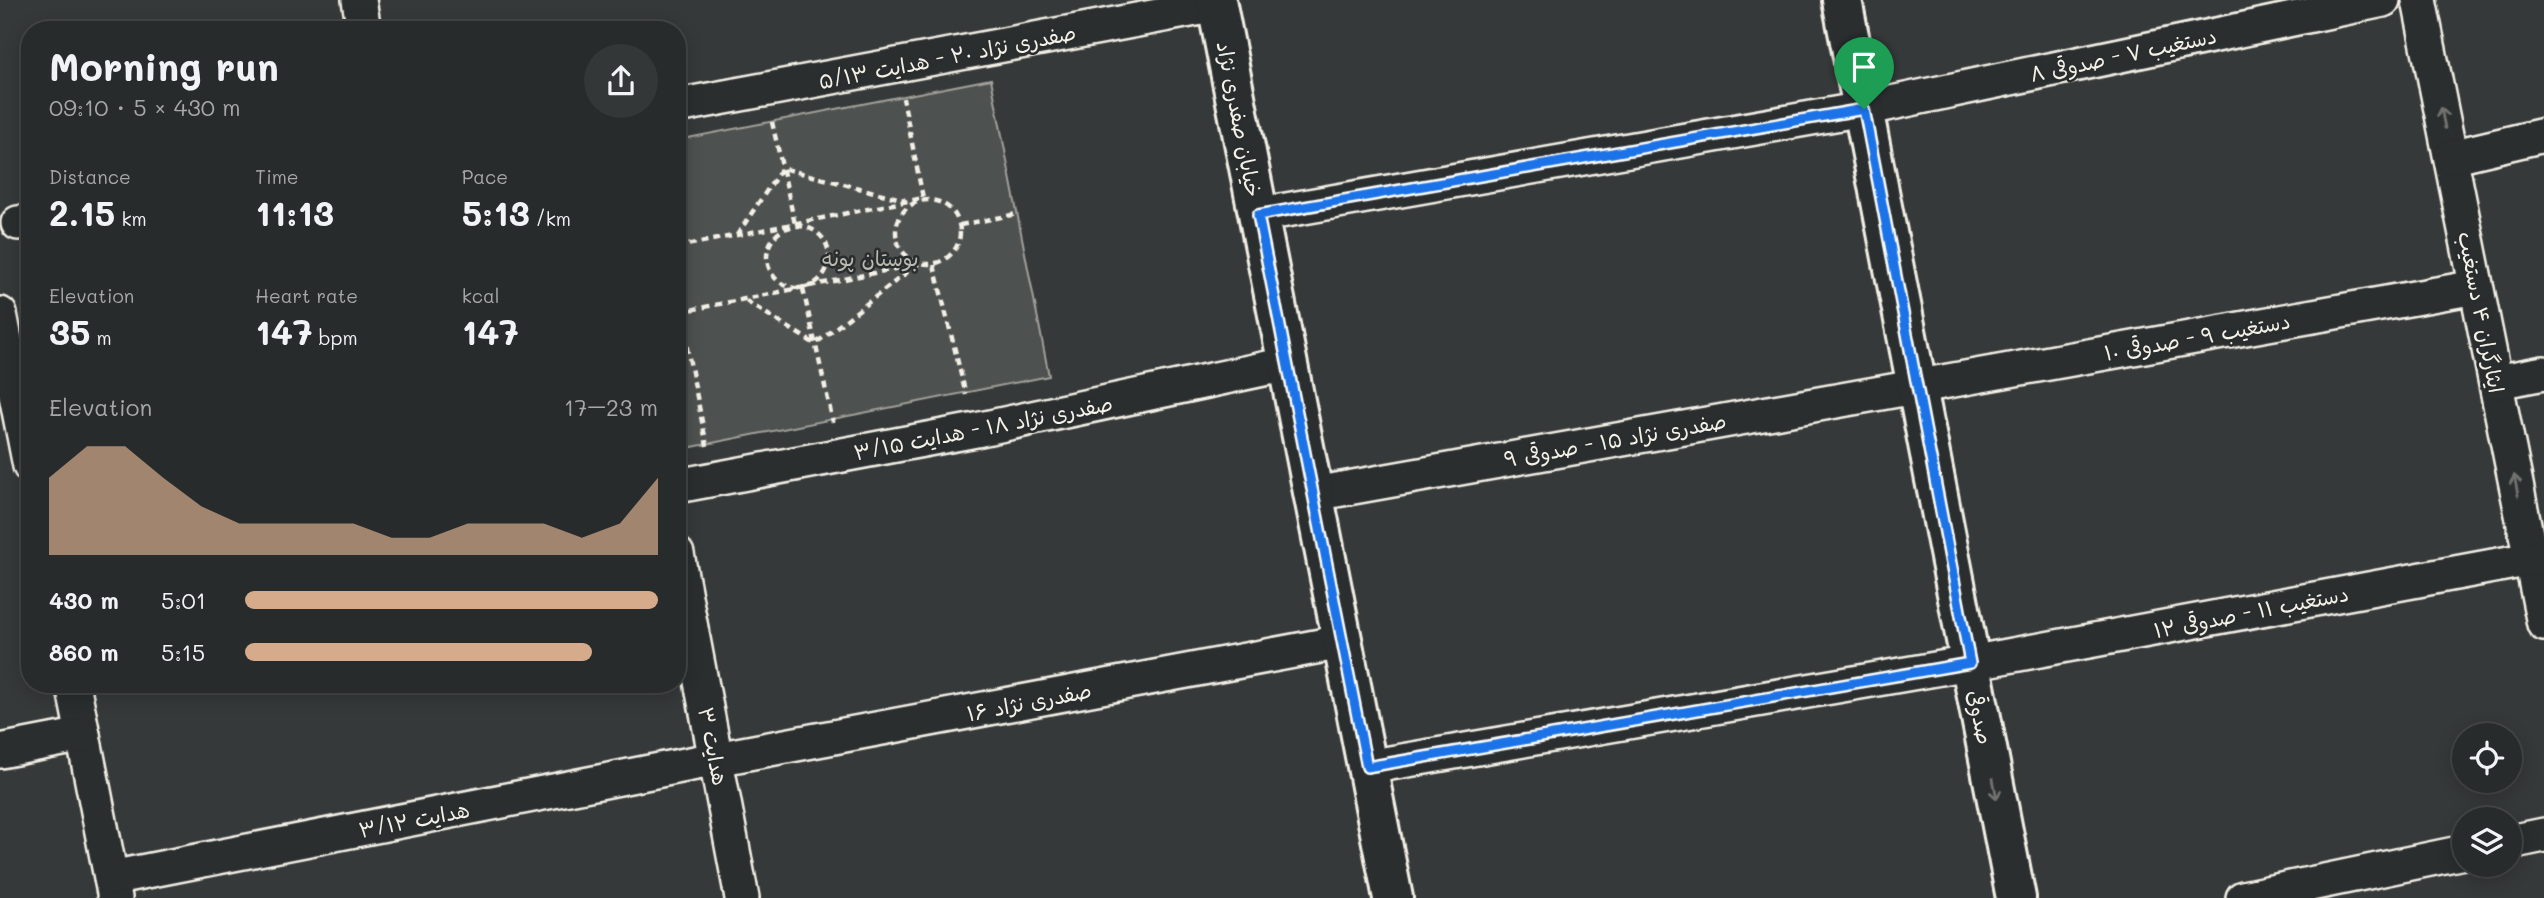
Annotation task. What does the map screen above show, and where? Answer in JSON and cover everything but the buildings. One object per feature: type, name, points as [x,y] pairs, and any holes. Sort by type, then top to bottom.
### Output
[{"type":"street","points":[[359,0],[362,21]]},
{"type":"street","name":"صدوقی","points":[[1842,0],[2016,898]]},
{"type":"street","name":"دستغیب ۷ - صدوقی ۸","points":[[1258,215],[1864,109],[2383,0]]},
{"type":"street","name":"ایثارگران ۴ دستغیب","points":[[2419,0],[2544,624]]},
{"type":"street","name":"صفدری نژاد ۲۰ - هدایت ۵/۱۳","points":[[686,104],[895,67],[1217,2]]},
{"type":"street","name":"خیابان صفدری نژاد","points":[[1217,2],[1393,898]]},
{"type":"street","points":[[2451,157],[2544,135]]},
{"type":"street","name":"دستغیب ۹ - صدوقی ۱۰","points":[[1917,385],[2476,287]]},
{"type":"street","points":[[0,314],[19,463]]},
{"type":"street","name":"صفدری نژاد ۱۸ - هدایت ۳/۱۵","points":[[686,485],[976,430],[1287,364]]},
{"type":"street","points":[[2496,382],[2544,373]]},
{"type":"street","name":"صفدری نژاد ۱۵ - صدوقی ۹","points":[[1314,494],[1917,385]]},
{"type":"street","name":"دستغیب ۱۱ - صدوقی ۱۲","points":[[1367,767],[1970,663],[2531,559]]},
{"type":"street","name":"هدایت ۳","points":[[686,601],[742,898]]},
{"type":"street","name":"صفدری نژاد ۱۶","points":[[716,759],[1342,642]]},
{"type":"street","points":[[75,693],[113,888]]},
{"type":"street","points":[[0,751],[83,735]]},
{"type":"street","name":"هدایت ۳/۱۲","points":[[113,888],[716,759]]},
{"type":"street","points":[[2522,840],[2544,835]]},
{"type":"street","points":[[2243,898],[2452,854]]},
{"type":"path","points":[[895,67],[922,198]]},
{"type":"path","points":[[765,91],[795,224]]},
{"type":"path","points":[[782,168],[909,201]]},
{"type":"path","points":[[737,236],[782,168]]},
{"type":"path","points":[[919,264],[908,258],[895,236],[901,212],[922,198]]},
{"type":"path","points":[[686,245],[922,198],[947,204],[960,225],[955,250],[934,264],[919,264],[686,311]]},
{"type":"path","points":[[960,225],[1017,214]]},
{"type":"path","points":[[795,224],[819,231],[831,255],[825,276],[803,289],[780,284],[769,270],[766,254],[775,234],[795,224]]},
{"type":"path","points":[[815,344],[919,264]]},
{"type":"path","points":[[934,264],[976,430]]},
{"type":"path","points":[[803,289],[841,455]]},
{"type":"path","points":[[745,300],[815,344]]},
{"type":"path","points":[[686,342],[714,480]]},
{"type":"green space","name":"بوستان پونه","points":[[991,79],[1049,376],[686,448],[686,138]]},
{"type":"route","points":[[1864,109],[1970,663],[1367,767],[1258,215],[1864,109]]}]
